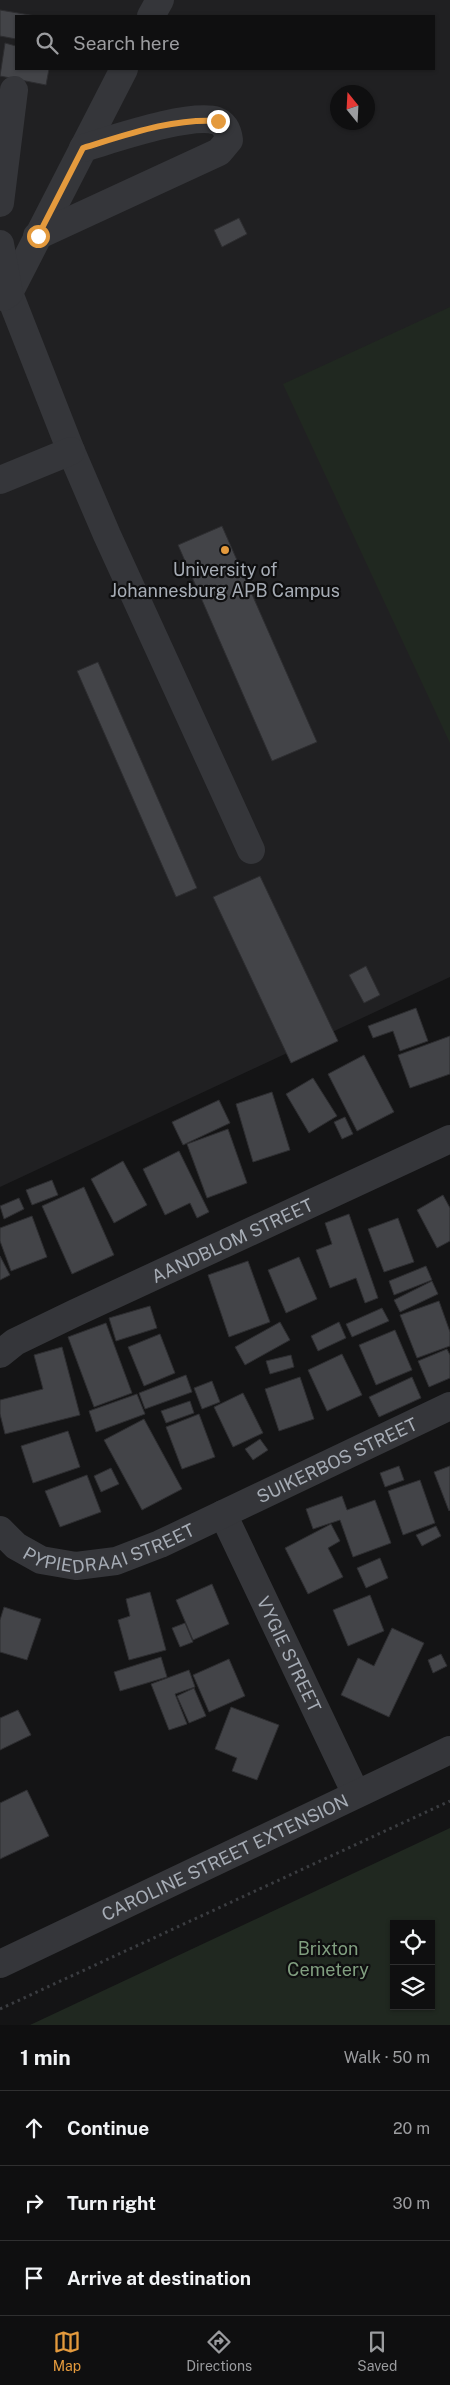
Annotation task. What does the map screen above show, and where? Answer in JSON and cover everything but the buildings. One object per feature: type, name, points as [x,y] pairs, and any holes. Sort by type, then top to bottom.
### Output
[{"type":"street","points":[[152,15],[160,0]]},
{"type":"street","points":[[4,296],[38,236],[123,70]]},
{"type":"street","points":[[0,203],[14,90]]},
{"type":"street","points":[[38,236],[219,152],[229,140],[227,130],[218,121],[200,120],[175,123],[83,148]]},
{"type":"street","points":[[0,244],[4,296],[71,451],[252,850]]},
{"type":"street","points":[[0,480],[71,451]]},
{"type":"street","name":"AANDBLOM STREET","points":[[8,1348],[450,1139]]},
{"type":"street","name":"SUIKERBOS STREET","points":[[223,1514],[450,1406]]},
{"type":"street","name":"PYPIEDRAAI STREET","points":[[0,1530],[16,1546],[41,1560],[76,1566],[116,1561],[223,1514]]},
{"type":"street","name":"VYGIE STREET","points":[[223,1514],[356,1794]]},
{"type":"street","name":"CAROLINE STREET EXTENSION","points":[[0,1964],[450,1750]]},
{"type":"path","points":[[0,2009],[450,1801]]},
{"type":"shaded area","name":"University of Johannesburg APB Campus","points":[[0,0],[450,0],[450,977],[0,1187]]},
{"type":"green space","points":[[450,307],[450,743],[283,384]]},
{"type":"green space","name":"Brixton Cemetery","points":[[450,1828],[450,2025],[30,2025]]},
{"type":"place","name":"University of Johannesburg APB Campus","points":[[225,550]]},
{"type":"route","points":[[38,236],[83,148],[175,123],[200,120],[218,121]]}]
